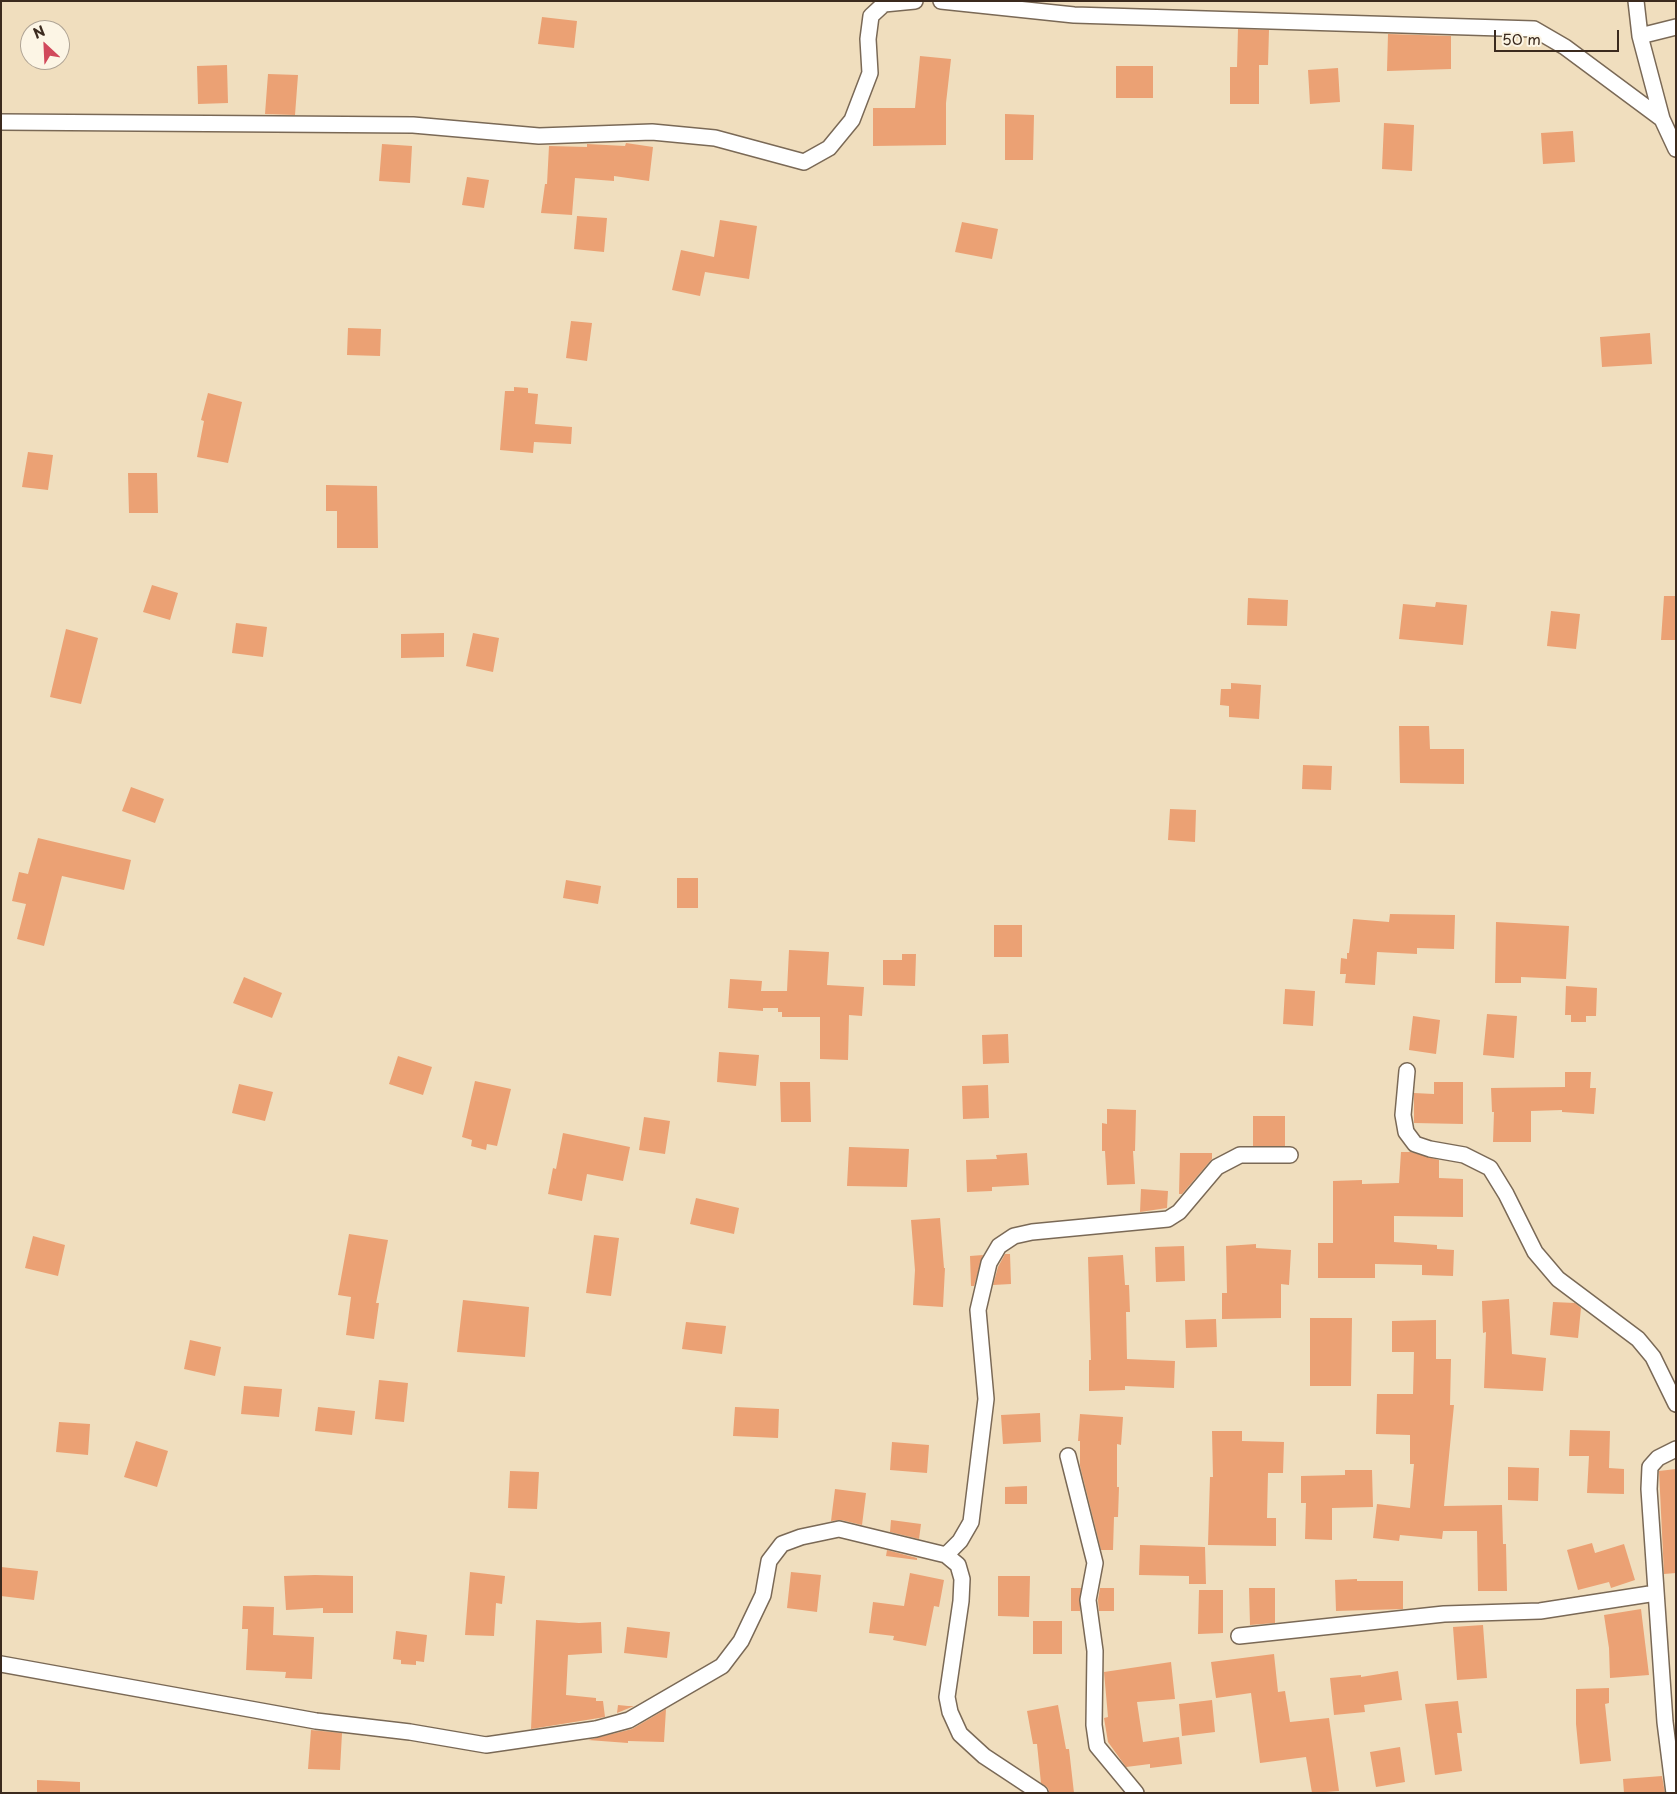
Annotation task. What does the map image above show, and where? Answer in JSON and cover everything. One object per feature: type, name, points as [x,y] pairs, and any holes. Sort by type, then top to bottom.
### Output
[{"type":"street","points":[[1,122],[413,125],[539,136],[652,132],[715,138],[804,162],[829,148],[852,120],[870,73],[868,39],[871,16],[884,4],[915,1]]},
{"type":"street","points":[[940,1],[1074,15],[1534,29],[1565,47],[1662,119]]},
{"type":"street","points":[[1636,1],[1640,36],[1662,119],[1676,149]]},
{"type":"street","points":[[1640,36],[1676,27]]},
{"type":"street","points":[[1407,1071],[1403,1115],[1406,1132],[1415,1144],[1464,1155],[1490,1168],[1506,1194],[1535,1252],[1558,1279],[1638,1340],[1653,1357],[1676,1404]]},
{"type":"street","points":[[946,1555],[960,1541],[971,1522],[986,1400],[978,1310],[988,1263],[999,1246],[1014,1236],[1032,1232],[1168,1219],[1179,1212],[1217,1167],[1240,1155],[1290,1155]]},
{"type":"street","points":[[1674,1793],[1665,1722],[1649,1489],[1650,1467],[1658,1458],[1676,1449]]},
{"type":"street","points":[[1068,1456],[1096,1563],[1088,1600],[1095,1651],[1094,1726],[1097,1746],[1136,1793]]},
{"type":"street","points":[[1,1664],[316,1721],[410,1732],[486,1745],[596,1729],[629,1720],[722,1666],[741,1641],[763,1595],[769,1561],[782,1544],[801,1537],[839,1529],[946,1555],[958,1565],[962,1579],[961,1602],[947,1698],[950,1712],[960,1734],[984,1756],[1040,1793]]},
{"type":"street","points":[[1239,1636],[1444,1614],[1540,1611],[1656,1593]]},
{"type":"building","points":[[542,17],[577,21],[574,48],[538,44]]},
{"type":"building","points":[[1238,29],[1269,30],[1268,65],[1259,65],[1259,104],[1230,104],[1230,67],[1237,67]]},
{"type":"building","points":[[1388,34],[1451,36],[1451,69],[1387,71]]},
{"type":"building","points":[[920,56],[951,59],[946,103],[946,145],[873,146],[873,108],[915,108]]},
{"type":"building","points":[[227,65],[228,103],[198,104],[197,66]]},
{"type":"building","points":[[1116,66],[1153,66],[1153,98],[1116,98]]},
{"type":"building","points":[[1338,68],[1340,102],[1310,104],[1308,70]]},
{"type":"building","points":[[268,74],[298,75],[295,115],[265,114]]},
{"type":"building","points":[[1005,114],[1034,115],[1033,160],[1005,160]]},
{"type":"building","points":[[1384,123],[1414,125],[1412,171],[1382,169]]},
{"type":"building","points":[[1573,131],[1575,162],[1543,164],[1541,133]]},
{"type":"building","points":[[626,143],[653,147],[649,181],[614,176],[614,181],[575,178],[572,215],[541,213],[545,184],[547,184],[549,146],[587,147],[587,144],[625,146]]},
{"type":"building","points":[[382,144],[412,146],[410,183],[379,181]]},
{"type":"building","points":[[467,177],[489,180],[484,208],[462,205]]},
{"type":"building","points":[[577,216],[607,218],[604,252],[574,249]]},
{"type":"building","points":[[720,220],[757,226],[749,279],[705,272],[700,296],[672,290],[681,250],[714,257]]},
{"type":"building","points":[[962,222],[998,229],[992,259],[955,252]]},
{"type":"building","points":[[571,321],[592,323],[587,361],[566,358]]},
{"type":"building","points":[[348,328],[381,329],[380,356],[347,355]]},
{"type":"building","points":[[1650,333],[1652,364],[1602,367],[1600,337]]},
{"type":"building","points":[[514,387],[528,388],[528,393],[538,394],[535,424],[572,427],[571,444],[534,442],[533,453],[500,450],[505,391],[514,391]]},
{"type":"building","points":[[208,393],[242,402],[228,463],[197,457],[204,421],[201,420]]},
{"type":"building","points":[[28,452],[53,455],[48,490],[22,487]]},
{"type":"building","points":[[128,473],[157,473],[158,513],[129,513]]},
{"type":"building","points":[[326,485],[377,486],[378,548],[337,548],[337,511],[326,511]]},
{"type":"building","points":[[152,585],[178,593],[170,620],[143,612]]},
{"type":"building","points":[[1664,596],[1676,596],[1676,640],[1661,640]]},
{"type":"building","points":[[1248,598],[1288,600],[1287,626],[1247,625]]},
{"type":"building","points":[[1436,602],[1467,605],[1463,645],[1399,639],[1403,604],[1435,607]]},
{"type":"building","points":[[1551,611],[1580,614],[1576,649],[1547,646]]},
{"type":"building","points":[[236,623],[267,627],[263,657],[232,653]]},
{"type":"building","points":[[66,629],[98,638],[81,704],[50,697]]},
{"type":"building","points":[[444,633],[444,657],[401,658],[401,634]]},
{"type":"building","points":[[473,633],[499,638],[493,672],[466,666]]},
{"type":"building","points":[[1231,683],[1261,685],[1259,719],[1229,717],[1229,706],[1220,705],[1221,689],[1231,689]]},
{"type":"building","points":[[1399,726],[1429,726],[1430,749],[1464,749],[1464,784],[1400,783]]},
{"type":"building","points":[[1303,765],[1332,766],[1331,790],[1302,789]]},
{"type":"building","points":[[131,787],[164,799],[155,823],[122,811]]},
{"type":"building","points":[[1170,809],[1196,810],[1195,842],[1168,840]]},
{"type":"building","points":[[38,838],[131,860],[124,890],[62,876],[44,946],[17,939],[26,904],[12,901],[19,872],[28,874]]},
{"type":"building","points":[[677,878],[698,878],[698,908],[677,908]]},
{"type":"building","points":[[566,880],[601,886],[598,904],[563,898]]},
{"type":"building","points":[[1390,914],[1455,915],[1454,949],[1417,948],[1417,954],[1377,952],[1375,985],[1345,983],[1346,974],[1340,974],[1341,958],[1347,959],[1347,953],[1349,953],[1353,919],[1389,922]]},
{"type":"building","points":[[1496,922],[1569,926],[1566,979],[1521,977],[1521,983],[1495,983]]},
{"type":"building","points":[[994,925],[1022,925],[1022,957],[994,957]]},
{"type":"building","points":[[789,950],[829,952],[827,985],[864,987],[862,1016],[849,1015],[848,1060],[820,1059],[820,1017],[782,1017],[782,1012],[778,1012],[778,1008],[763,1008],[763,1011],[728,1008],[730,979],[762,981],[761,991],[787,991]]},
{"type":"building","points":[[902,954],[916,954],[915,986],[883,985],[883,960],[902,960]]},
{"type":"building","points":[[244,977],[282,993],[272,1018],[233,1003]]},
{"type":"building","points":[[1566,986],[1597,988],[1596,1016],[1586,1016],[1586,1022],[1571,1022],[1571,1015],[1565,1015]]},
{"type":"building","points":[[1285,989],[1315,991],[1313,1026],[1283,1024]]},
{"type":"building","points":[[1487,1014],[1517,1016],[1514,1058],[1483,1055]]},
{"type":"building","points":[[1413,1016],[1440,1020],[1436,1054],[1409,1050]]},
{"type":"building","points":[[1008,1034],[1009,1063],[983,1064],[982,1035]]},
{"type":"building","points":[[719,1052],[759,1055],[756,1086],[717,1082]]},
{"type":"building","points":[[398,1056],[432,1067],[423,1095],[389,1084]]},
{"type":"building","points":[[1565,1072],[1591,1072],[1590,1088],[1596,1088],[1594,1114],[1562,1112],[1562,1110],[1531,1111],[1531,1142],[1493,1142],[1494,1112],[1492,1112],[1491,1088],[1565,1087]]},
{"type":"building","points":[[475,1081],[511,1089],[497,1146],[487,1144],[486,1150],[471,1146],[472,1140],[462,1137]]},
{"type":"building","points":[[780,1082],[810,1082],[811,1122],[781,1122]]},
{"type":"building","points":[[1434,1082],[1463,1082],[1463,1124],[1414,1123],[1414,1093],[1434,1094]]},
{"type":"building","points":[[239,1084],[273,1092],[265,1121],[232,1113]]},
{"type":"building","points":[[988,1085],[989,1118],[963,1119],[962,1086]]},
{"type":"building","points":[[1107,1109],[1136,1110],[1135,1151],[1133,1151],[1135,1184],[1107,1185],[1105,1151],[1102,1151],[1102,1123],[1107,1124]]},
{"type":"building","points":[[1253,1116],[1285,1116],[1285,1146],[1253,1146]]},
{"type":"building","points":[[644,1117],[670,1121],[665,1154],[639,1150]]},
{"type":"building","points":[[563,1133],[630,1147],[623,1181],[587,1174],[582,1201],[548,1194],[553,1168],[556,1169]]},
{"type":"building","points":[[849,1147],[909,1149],[907,1187],[847,1186]]},
{"type":"building","points":[[1401,1152],[1411,1152],[1439,1160],[1439,1178],[1463,1179],[1463,1217],[1394,1216],[1394,1242],[1437,1245],[1437,1249],[1454,1250],[1453,1276],[1422,1275],[1422,1265],[1375,1264],[1375,1278],[1318,1278],[1318,1243],[1333,1243],[1333,1181],[1362,1180],[1362,1184],[1399,1183]]},
{"type":"building","points":[[1027,1153],[1029,1185],[992,1187],[992,1191],[967,1192],[966,1160],[997,1159],[996,1155]]},
{"type":"building","points":[[1180,1153],[1212,1153],[1212,1159],[1182,1194],[1179,1194]]},
{"type":"building","points":[[1141,1189],[1168,1191],[1167,1208],[1140,1212]]},
{"type":"building","points":[[696,1198],[739,1208],[734,1234],[690,1224]]},
{"type":"building","points":[[940,1218],[945,1268],[943,1307],[913,1305],[915,1270],[911,1220]]},
{"type":"building","points":[[349,1234],[388,1240],[376,1303],[379,1303],[374,1339],[346,1335],[351,1297],[338,1295]]},
{"type":"building","points":[[594,1235],[619,1238],[611,1296],[586,1293]]},
{"type":"building","points":[[33,1236],[65,1245],[58,1276],[25,1268]]},
{"type":"building","points":[[1256,1244],[1256,1248],[1291,1250],[1289,1285],[1281,1284],[1281,1318],[1222,1319],[1222,1293],[1227,1293],[1226,1246]]},
{"type":"building","points":[[1184,1246],[1185,1281],[1156,1282],[1155,1247]]},
{"type":"building","points":[[1005,1254],[1010,1254],[1011,1284],[993,1285],[998,1267]]},
{"type":"building","points":[[983,1255],[974,1286],[971,1286],[970,1256]]},
{"type":"building","points":[[1123,1255],[1125,1285],[1129,1285],[1130,1312],[1126,1312],[1127,1359],[1175,1361],[1174,1388],[1125,1386],[1125,1390],[1089,1391],[1089,1360],[1091,1360],[1088,1257]]},
{"type":"building","points":[[1509,1299],[1512,1354],[1546,1358],[1543,1391],[1484,1388],[1486,1332],[1483,1333],[1482,1301]]},
{"type":"building","points":[[463,1300],[529,1307],[525,1357],[457,1352]]},
{"type":"building","points":[[1553,1302],[1575,1303],[1581,1308],[1578,1338],[1550,1335]]},
{"type":"building","points":[[1310,1318],[1352,1318],[1351,1386],[1310,1386]]},
{"type":"building","points":[[1216,1319],[1217,1347],[1186,1348],[1185,1320]]},
{"type":"building","points":[[1436,1320],[1436,1359],[1451,1359],[1450,1405],[1454,1405],[1444,1506],[1502,1505],[1503,1544],[1506,1544],[1507,1591],[1478,1591],[1477,1531],[1443,1531],[1442,1539],[1400,1535],[1399,1541],[1373,1538],[1377,1504],[1410,1508],[1414,1464],[1410,1464],[1410,1435],[1376,1434],[1377,1394],[1413,1394],[1414,1352],[1392,1352],[1392,1321]]},
{"type":"building","points":[[686,1322],[726,1326],[722,1354],[682,1349]]},
{"type":"building","points":[[190,1340],[221,1347],[215,1376],[184,1369]]},
{"type":"building","points":[[379,1380],[408,1383],[404,1422],[375,1419]]},
{"type":"building","points":[[244,1386],[282,1389],[279,1417],[241,1414]]},
{"type":"building","points":[[318,1407],[355,1411],[352,1435],[315,1431]]},
{"type":"building","points":[[735,1407],[779,1409],[778,1438],[733,1436]]},
{"type":"building","points":[[1040,1413],[1041,1442],[1003,1444],[1001,1415]]},
{"type":"building","points":[[1080,1414],[1123,1417],[1121,1445],[1117,1444],[1118,1517],[1114,1517],[1113,1550],[1101,1550],[1080,1466],[1080,1441],[1078,1441]]},
{"type":"building","points":[[59,1422],[90,1424],[88,1455],[56,1452]]},
{"type":"building","points":[[1570,1430],[1610,1431],[1609,1468],[1624,1469],[1624,1494],[1587,1493],[1589,1456],[1569,1456]]},
{"type":"building","points":[[1212,1431],[1242,1431],[1242,1441],[1284,1442],[1283,1473],[1268,1473],[1267,1518],[1276,1518],[1276,1546],[1208,1545],[1210,1477],[1213,1477]]},
{"type":"building","points":[[136,1441],[168,1451],[157,1487],[124,1477]]},
{"type":"building","points":[[892,1442],[929,1445],[927,1473],[890,1470]]},
{"type":"building","points":[[1508,1467],[1539,1468],[1538,1501],[1508,1500]]},
{"type":"building","points":[[1676,1469],[1676,1573],[1664,1574],[1659,1471]]},
{"type":"building","points":[[1345,1470],[1372,1470],[1373,1507],[1332,1508],[1332,1540],[1305,1539],[1306,1503],[1301,1503],[1301,1476],[1345,1475]]},
{"type":"building","points":[[510,1471],[539,1472],[537,1509],[508,1508]]},
{"type":"building","points":[[1027,1486],[1027,1504],[1005,1504],[1005,1487]]},
{"type":"building","points":[[835,1489],[866,1493],[862,1525],[841,1520],[831,1521]]},
{"type":"building","points":[[891,1520],[921,1524],[919,1539],[890,1532]]},
{"type":"building","points":[[1592,1543],[1595,1553],[1624,1544],[1635,1580],[1611,1588],[1609,1582],[1578,1590],[1567,1550]]},
{"type":"building","points":[[1140,1545],[1205,1547],[1206,1584],[1189,1584],[1189,1576],[1139,1575]]},
{"type":"building","points":[[887,1550],[917,1558],[917,1560],[886,1556]]},
{"type":"building","points":[[1,1567],[38,1571],[34,1600],[1,1596]]},
{"type":"building","points":[[470,1572],[505,1576],[502,1604],[496,1603],[494,1636],[465,1635]]},
{"type":"building","points":[[791,1572],[821,1575],[817,1612],[787,1608]]},
{"type":"building","points":[[910,1573],[944,1580],[939,1607],[934,1606],[926,1646],[893,1640],[894,1636],[869,1633],[873,1602],[904,1606]]},
{"type":"building","points":[[284,1576],[353,1576],[353,1613],[323,1613],[323,1608],[286,1610]]},
{"type":"building","points":[[998,1576],[1030,1576],[1029,1617],[998,1616]]},
{"type":"building","points":[[1357,1579],[1357,1581],[1403,1581],[1403,1609],[1336,1611],[1335,1580]]},
{"type":"building","points":[[1071,1588],[1081,1588],[1080,1611],[1071,1611]]},
{"type":"building","points":[[1100,1588],[1114,1588],[1114,1611],[1099,1611]]},
{"type":"building","points":[[1249,1588],[1275,1588],[1275,1623],[1250,1625]]},
{"type":"building","points":[[1199,1590],[1223,1590],[1223,1633],[1198,1634]]},
{"type":"building","points":[[243,1606],[274,1607],[273,1635],[314,1637],[312,1679],[285,1678],[286,1672],[246,1670],[248,1629],[242,1629]]},
{"type":"building","points":[[1641,1609],[1649,1675],[1610,1678],[1609,1648],[1604,1615]]},
{"type":"building","points":[[536,1620],[579,1623],[601,1622],[602,1653],[568,1655],[566,1695],[596,1698],[596,1701],[603,1701],[605,1717],[531,1729]]},
{"type":"building","points":[[1033,1621],[1062,1621],[1062,1654],[1033,1654]]},
{"type":"building","points":[[1483,1625],[1487,1678],[1457,1680],[1453,1627]]},
{"type":"building","points":[[627,1627],[670,1632],[667,1658],[624,1653]]},
{"type":"building","points":[[396,1631],[427,1635],[424,1662],[416,1661],[416,1665],[401,1664],[401,1660],[393,1659]]},
{"type":"building","points":[[1274,1654],[1278,1692],[1285,1691],[1290,1722],[1329,1718],[1339,1791],[1312,1793],[1306,1757],[1260,1763],[1251,1693],[1216,1698],[1211,1662]]},
{"type":"building","points":[[1171,1662],[1175,1699],[1137,1702],[1143,1742],[1179,1737],[1182,1764],[1150,1768],[1150,1764],[1126,1767],[1108,1742],[1104,1718],[1108,1717],[1104,1672]]},
{"type":"building","points":[[1398,1671],[1402,1700],[1364,1705],[1365,1712],[1334,1715],[1330,1678],[1361,1675],[1361,1677]]},
{"type":"building","points":[[1609,1688],[1609,1703],[1605,1704],[1611,1761],[1580,1764],[1576,1724],[1576,1689]]},
{"type":"building","points":[[1212,1700],[1215,1732],[1182,1736],[1179,1704]]},
{"type":"building","points":[[1458,1701],[1462,1733],[1457,1733],[1462,1771],[1435,1775],[1425,1704]]},
{"type":"building","points":[[618,1705],[628,1706],[634,1706],[617,1713]]},
{"type":"building","points":[[1058,1705],[1066,1749],[1069,1749],[1074,1793],[1049,1793],[1048,1788],[1041,1783],[1037,1744],[1033,1744],[1027,1711]]},
{"type":"building","points":[[666,1709],[664,1742],[628,1741],[628,1743],[588,1740],[632,1729]]},
{"type":"building","points":[[311,1730],[342,1733],[340,1770],[308,1769]]},
{"type":"building","points":[[1400,1747],[1405,1782],[1376,1787],[1370,1752]]},
{"type":"building","points":[[1662,1776],[1665,1793],[1624,1793],[1623,1779]]},
{"type":"building","points":[[37,1780],[80,1782],[80,1793],[37,1793]]}]
